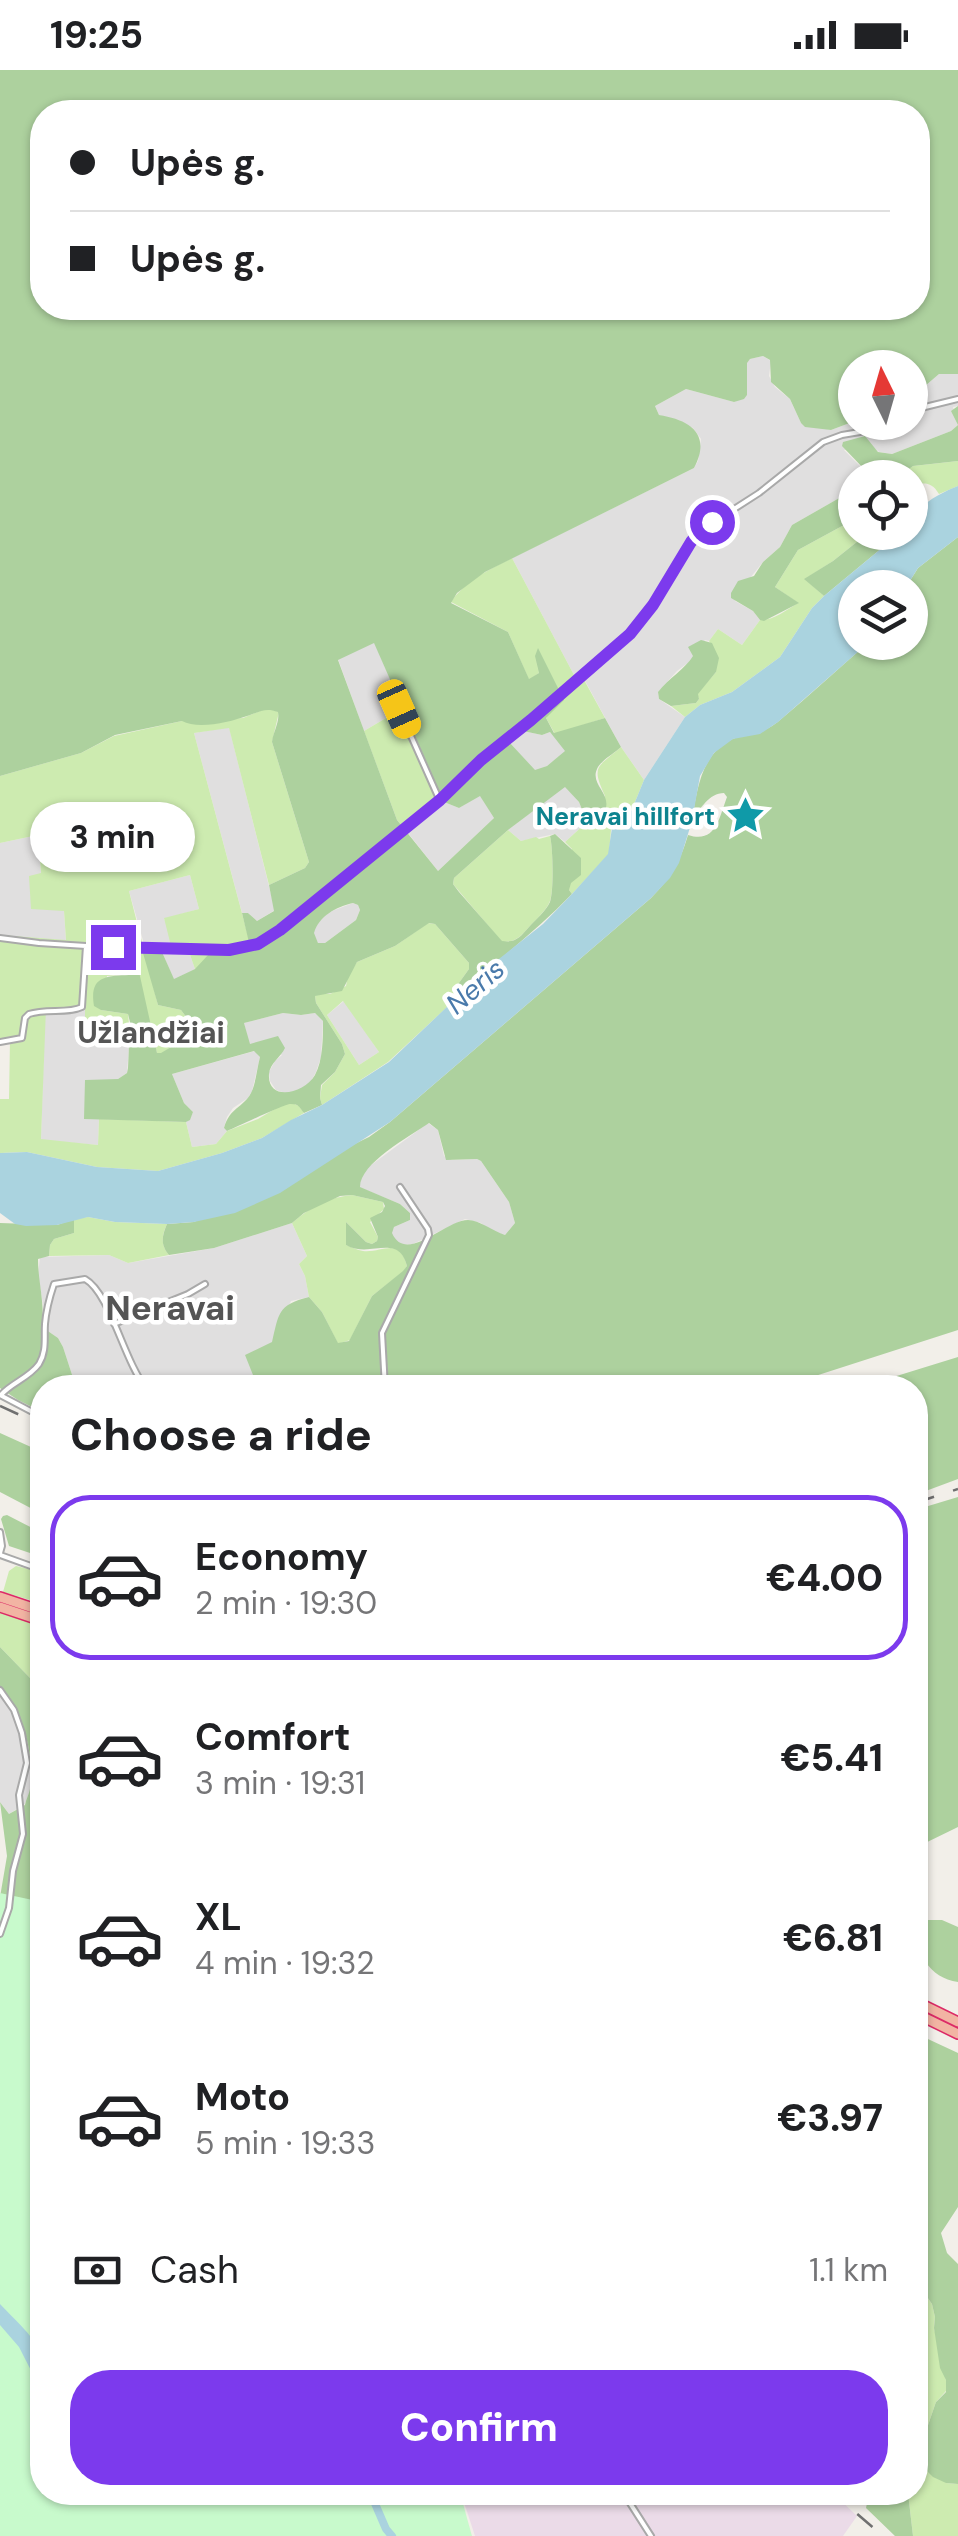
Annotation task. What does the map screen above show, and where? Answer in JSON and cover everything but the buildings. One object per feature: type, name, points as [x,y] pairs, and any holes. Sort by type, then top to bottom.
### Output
[{"type":"highway","points":[[0,1597],[30,1611]]},
{"type":"highway","points":[[13,1601],[30,1602]]},
{"type":"highway","points":[[0,1607],[30,1614]]},
{"type":"highway","points":[[928,2007],[958,2022]]},
{"type":"highway","points":[[928,2019],[958,2034]]},
{"type":"street","points":[[928,406],[958,399]]},
{"type":"street","points":[[0,938],[86,946],[213,950],[258,944],[440,800],[481,760],[630,634],[702,529],[758,493],[823,442],[838,436]]},
{"type":"street","points":[[399,709],[440,800]]},
{"type":"street","points":[[0,1042],[22,1038],[28,1014],[75,1011],[82,1007],[86,946]]},
{"type":"street","points":[[384,1375],[382,1333],[430,1232],[400,1187]]},
{"type":"street","points":[[30,1411],[1,1395],[41,1361],[56,1282],[91,1282],[137,1375]]},
{"type":"street","points":[[114,1324],[206,1284]]},
{"type":"street","points":[[0,1532],[0,1554],[30,1565]]},
{"type":"street","points":[[0,1690],[17,1719],[28,1763],[19,1794],[22,1834],[9,1908],[0,1934]]},
{"type":"street","points":[[631,2505],[651,2536]]},
{"type":"shaded area","points":[[763,356],[771,361],[769,376],[790,399],[801,423],[831,430],[838,427],[838,440],[928,440],[892,454],[873,447],[844,450],[854,460],[838,460],[838,499],[792,525],[780,547],[763,562],[735,601],[760,620],[742,645],[718,629],[658,692],[659,699],[685,717],[644,780],[584,679],[579,681],[574,675],[512,558],[694,468],[701,439],[693,428],[659,415],[655,406],[686,389],[734,402],[747,395],[750,359]]},
{"type":"shaded area","points":[[939,374],[958,374],[958,406],[953,407],[958,425],[928,440],[928,383]]},
{"type":"shaded area","points":[[374,642],[403,708],[364,731],[338,659]]},
{"type":"shaded area","points":[[229,727],[275,910],[257,921],[242,913],[194,733]]},
{"type":"shaded area","points":[[523,731],[542,735],[550,732],[566,751],[535,771],[510,743]]},
{"type":"shaded area","points":[[565,786],[579,802],[587,822],[565,842],[555,834],[521,841],[508,830]]},
{"type":"shaded area","points":[[480,795],[494,818],[438,871],[408,833],[444,802],[459,808]]},
{"type":"shaded area","points":[[38,835],[41,874],[64,911],[66,941],[0,935],[0,843]]},
{"type":"shaded area","points":[[190,875],[199,909],[164,919],[189,952],[195,969],[174,980],[162,952],[146,951],[129,891]]},
{"type":"shaded area","points":[[353,903],[360,910],[356,920],[325,943],[318,943],[313,933],[320,919]]},
{"type":"shaded area","points":[[344,1001],[379,1052],[359,1065],[327,1015]]},
{"type":"shaded area","points":[[45,1008],[85,1009],[86,1034],[130,1034],[127,1073],[85,1119],[99,1119],[98,1145],[41,1140]]},
{"type":"shaded area","points":[[283,1013],[315,1013],[323,1021],[316,1072],[299,1091],[285,1093],[276,1090],[269,1072],[282,1055],[249,1044],[244,1023]]},
{"type":"shaded area","points":[[255,1051],[260,1057],[252,1091],[227,1117],[227,1131],[216,1144],[192,1147],[186,1122],[193,1112],[184,1103],[172,1074]]},
{"type":"shaded area","points":[[428,1123],[438,1130],[444,1156],[481,1161],[509,1202],[515,1223],[505,1235],[465,1219],[413,1244],[395,1242],[391,1233],[394,1227],[410,1220],[410,1213],[400,1204],[359,1187],[359,1182],[367,1168]]},
{"type":"shaded area","points":[[292,1223],[307,1256],[299,1264],[309,1297],[291,1301],[257,1375],[72,1375],[58,1338],[42,1327],[40,1257],[109,1255],[128,1263],[214,1248]]},
{"type":"shaded area","points":[[0,1691],[19,1714],[30,1764],[30,1790],[25,1804],[9,1814],[0,1802]]},
{"type":"shaded area","points":[[465,2505],[845,2505],[857,2516],[843,2536],[475,2536]]},
{"type":"green space","points":[[0,70],[958,70],[958,374],[939,374],[928,383],[928,350],[838,350],[838,427],[831,430],[805,427],[790,399],[771,382],[770,360],[763,356],[750,359],[744,399],[734,402],[686,389],[655,406],[659,415],[680,421],[695,431],[700,446],[694,468],[485,572],[457,593],[451,603],[508,632],[529,679],[539,673],[535,656],[538,648],[564,700],[546,718],[554,733],[605,718],[621,747],[597,769],[606,808],[592,826],[565,787],[454,878],[459,892],[502,941],[511,941],[523,934],[550,902],[550,836],[555,834],[581,858],[581,875],[571,883],[572,894],[459,996],[456,987],[469,963],[435,924],[429,923],[395,946],[357,962],[342,991],[315,996],[345,1054],[335,1072],[321,1085],[322,1105],[304,1113],[297,1105],[287,1105],[227,1131],[224,1128],[230,1116],[253,1089],[260,1057],[254,1051],[172,1074],[184,1103],[193,1112],[186,1122],[84,1119],[85,1080],[118,1079],[128,1068],[128,1014],[94,1006],[97,983],[106,977],[129,975],[133,956],[157,1053],[198,1042],[198,1033],[181,1010],[158,1005],[143,953],[162,952],[174,979],[195,969],[209,954],[251,951],[242,913],[257,921],[274,911],[269,885],[305,868],[309,862],[272,742],[278,712],[262,711],[214,724],[182,721],[115,735],[81,753],[0,776]],"holes":[[[374,643],[444,802],[459,808],[480,796],[494,818],[438,871],[397,820],[338,660]],[[523,731],[542,735],[550,732],[565,751],[547,766],[535,770],[510,743]],[[358,905],[356,920],[325,943],[318,943],[314,933],[324,917],[340,907]],[[283,1013],[315,1013],[323,1021],[322,1049],[315,1075],[303,1087],[287,1092],[274,1089],[270,1083],[270,1070],[285,1048],[278,1036],[250,1044],[244,1023]]]},
{"type":"green space","points":[[958,406],[958,425],[951,411]]},
{"type":"green space","points":[[958,425],[958,461],[928,464],[928,460],[855,460],[842,446],[850,440],[868,440],[878,452],[892,454]]},
{"type":"green space","points":[[958,461],[958,486],[939,494],[928,484],[928,464]]},
{"type":"green space","points":[[838,499],[838,528],[798,550],[775,587],[799,603],[760,620],[731,598],[731,593],[738,581],[754,576],[780,547],[792,525]]},
{"type":"green space","points":[[838,528],[838,550],[847,550],[805,579],[824,596],[780,657],[732,692],[700,705],[685,717],[671,706],[696,703],[697,694],[716,672],[709,641],[718,629],[742,645],[760,620],[775,617],[798,603],[775,587],[798,550]]},
{"type":"green space","points":[[958,537],[958,1330],[818,1375],[253,1375],[245,1355],[272,1342],[285,1307],[309,1297],[338,1343],[349,1341],[372,1296],[407,1266],[397,1250],[355,1249],[346,1245],[346,1222],[366,1242],[377,1241],[370,1218],[382,1212],[383,1202],[340,1196],[292,1223],[214,1248],[169,1255],[163,1240],[167,1224],[194,1222],[369,1137],[390,1122],[651,898],[674,869],[688,835],[705,836],[719,821],[727,797],[724,793],[709,799],[692,821],[709,760],[726,743],[774,725],[849,660],[928,660],[928,570],[917,570]],"holes":[[[429,1123],[438,1130],[446,1160],[477,1159],[509,1202],[515,1223],[505,1235],[468,1220],[416,1243],[398,1242],[392,1233],[394,1227],[410,1220],[410,1213],[400,1204],[360,1187],[368,1169],[387,1151]]]},
{"type":"green space","points":[[847,550],[879,550],[855,570],[838,570],[838,584],[824,596],[804,579]]},
{"type":"green space","points":[[512,558],[574,675],[579,681],[583,678],[605,718],[555,734],[546,718],[549,713],[535,656],[539,673],[529,680],[508,632],[451,602],[471,582]]},
{"type":"green space","points":[[701,640],[712,643],[719,658],[716,672],[698,694],[696,703],[671,706],[659,699],[658,692],[693,656],[688,647]]},
{"type":"green space","points":[[267,708],[279,712],[272,742],[309,862],[305,868],[269,885],[229,728],[194,733],[252,951],[195,969],[189,952],[171,946],[164,918],[199,909],[190,875],[129,891],[158,1005],[181,1010],[198,1033],[198,1042],[157,1053],[130,957],[131,974],[107,976],[101,1010],[128,1014],[130,1034],[85,1034],[85,1009],[46,1008],[41,1139],[98,1145],[99,1119],[186,1122],[192,1147],[216,1144],[227,1131],[283,1104],[299,1106],[304,1113],[262,1138],[158,1171],[97,1167],[27,1152],[0,1153],[0,1099],[9,1099],[10,1040],[0,1040],[0,935],[66,940],[64,911],[31,909],[29,876],[41,873],[38,835],[0,843],[0,776],[81,753],[114,736],[182,721],[243,718]]},
{"type":"green space","points":[[403,708],[444,802],[408,833],[397,820],[364,731]]},
{"type":"green space","points":[[621,747],[644,780],[624,829],[611,830],[609,854],[572,894],[572,849],[565,842],[587,822],[592,826],[605,796],[598,778],[599,768]]},
{"type":"green space","points":[[508,830],[521,841],[550,836],[552,888],[550,901],[541,915],[517,938],[502,942],[453,884],[454,878]]},
{"type":"green space","points":[[428,923],[435,924],[469,963],[456,987],[459,996],[388,1062],[322,1105],[322,1085],[345,1054],[315,996],[346,986],[357,962],[395,946]],"holes":[[[343,1001],[379,1052],[359,1065],[327,1015]]]},
{"type":"green space","points":[[352,1195],[383,1202],[384,1209],[370,1222],[377,1241],[366,1242],[346,1222],[346,1245],[363,1251],[395,1249],[407,1266],[372,1296],[350,1340],[338,1344],[322,1312],[309,1297],[299,1264],[307,1256],[292,1223],[320,1204]]},
{"type":"green space","points":[[74,1219],[167,1224],[163,1240],[169,1255],[128,1263],[109,1255],[49,1256],[54,1239],[74,1233]]},
{"type":"green space","points":[[74,1219],[74,1233],[54,1239],[49,1256],[38,1259],[42,1327],[58,1338],[72,1375],[30,1375],[30,1406],[0,1388],[0,1223],[57,1225]]},
{"type":"green space","points":[[958,1357],[958,1479],[928,1490],[928,1375],[900,1375]]},
{"type":"green space","points":[[0,1433],[30,1447],[30,1508],[0,1492]]},
{"type":"green space","points":[[958,1497],[958,1827],[928,1842],[928,1506]]},
{"type":"green space","points":[[3,1516],[30,1527],[30,1553],[9,1546]]},
{"type":"green space","points":[[16,1566],[30,1569],[30,1600],[3,1592],[9,1571]]},
{"type":"green space","points":[[0,1612],[30,1622],[30,1678],[0,1647]]},
{"type":"green space","points":[[0,1647],[30,1678],[30,1764],[21,1721],[0,1691]]},
{"type":"green space","points":[[30,1789],[30,1902],[0,1897],[7,1856],[0,1802],[9,1814],[25,1805]]},
{"type":"green space","points":[[0,1893],[30,1899],[30,2505],[463,2505],[472,2536],[0,2536]]},
{"type":"green space","points":[[928,1920],[942,1920],[958,1927],[958,1982],[928,1964]]},
{"type":"green space","points":[[928,2039],[958,2053],[958,2207],[941,2233],[947,2253],[958,2264],[958,2484],[946,2483],[928,2472],[928,2425],[936,2402],[946,2392],[928,2298]]},
{"type":"green space","points":[[928,2298],[946,2380],[946,2391],[936,2402],[928,2425]]},
{"type":"green space","points":[[928,2436],[946,2483],[958,2484],[958,2536],[913,2536],[909,2505],[928,2505]]},
{"type":"green space","points":[[909,2505],[913,2536],[895,2536],[866,2508]]},
{"type":"water","points":[[958,486],[958,537],[917,570],[855,570],[879,550],[928,550],[928,502]]},
{"type":"water","name":"Neris","points":[[838,584],[838,660],[849,660],[778,722],[760,734],[733,739],[714,753],[700,776],[692,821],[670,878],[390,1122],[280,1193],[235,1213],[167,1224],[88,1217],[57,1225],[26,1226],[15,1224],[0,1213],[0,1153],[27,1152],[97,1167],[158,1171],[262,1138],[389,1062],[572,894],[608,854],[612,828],[624,829],[644,780],[685,717],[700,705],[732,692],[780,657],[824,596]]},
{"type":"water","points":[[0,2304],[30,2337],[30,2369],[19,2347],[0,2325]]},
{"type":"waterway","points":[[376,2505],[392,2536]]},
{"type":"railway","points":[[0,1406],[30,1420]]},
{"type":"railway","points":[[928,1499],[958,1489]]},
{"type":"railway","points":[[846,2505],[883,2536]]},
{"type":"place","name":"Neravai hillfort","points":[[745,816]]},
{"type":"district","name":"Užlandžiai","points":[[151,1033]]},
{"type":"district","name":"Neravai","points":[[170,1308]]},
{"type":"route","points":[[113,947],[229,950],[258,944],[280,930],[403,832],[630,634],[653,605],[691,542],[712,522]]}]
